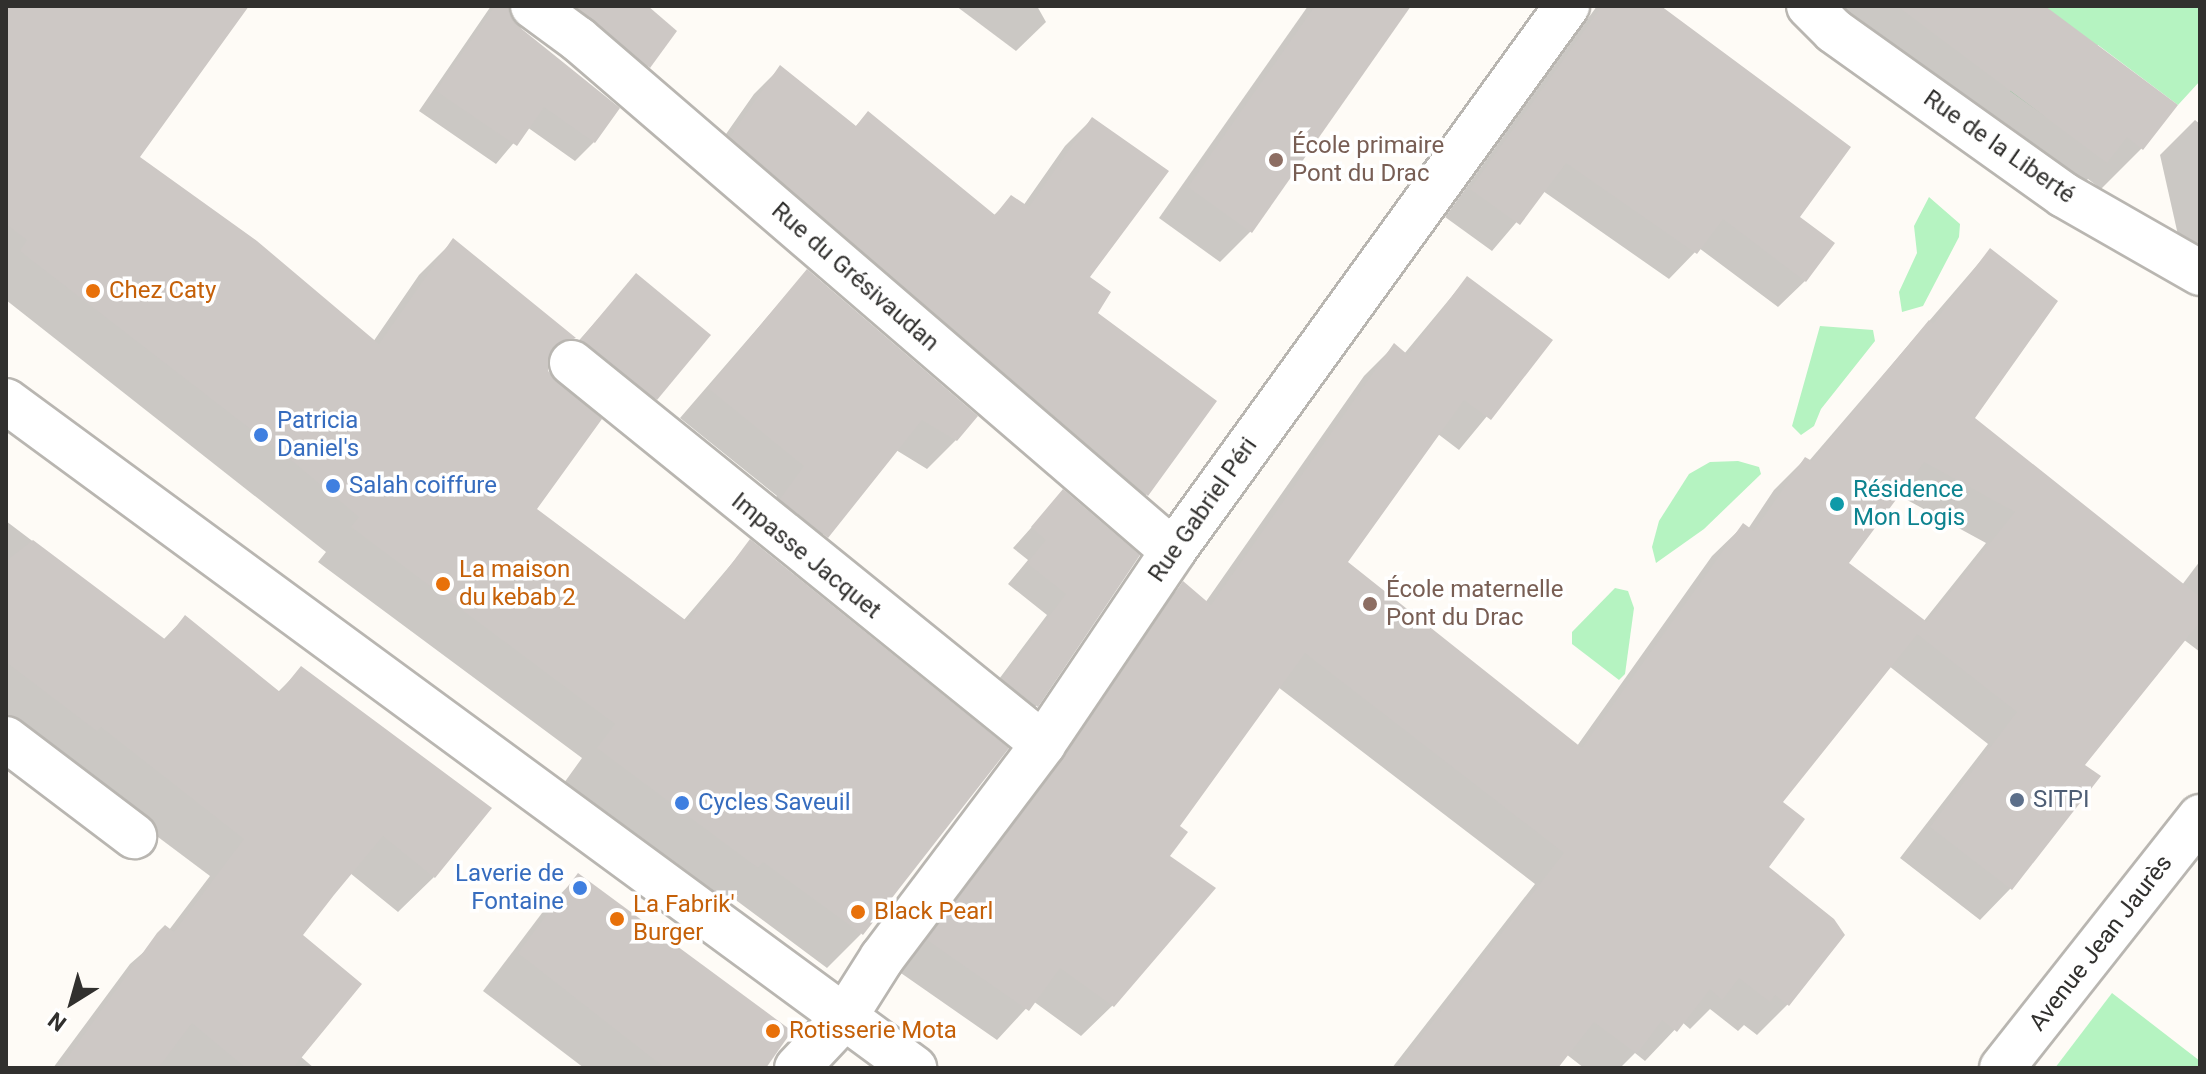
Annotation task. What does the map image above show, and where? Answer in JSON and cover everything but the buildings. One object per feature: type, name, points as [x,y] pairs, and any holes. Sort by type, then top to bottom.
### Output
[{"type":"street","name":"Rue du Grésivaudan","points":[[533,6],[578,39],[1173,551]]},
{"type":"street","name":"Rue Gabriel Péri","points":[[797,1068],[844,1018],[882,958],[1043,744],[1173,551],[1567,6]]},
{"type":"street","name":"Rue de la Liberté","points":[[1809,6],[1834,31],[2064,195],[2200,273]]},
{"type":"street","name":"Impasse Jacquet","points":[[572,363],[1043,744]]},
{"type":"street","points":[[6,401],[914,1068]]},
{"type":"street","points":[[6,739],[134,836]]},
{"type":"street","name":"Avenue Jean Jaurès","points":[[2002,1068],[2200,817]]},
{"type":"green space","points":[[2045,6],[2200,6],[2200,81],[2178,105],[2098,45],[2045,116],[2010,91],[2037,53]]},
{"type":"green space","points":[[1929,197],[1960,224],[1959,237],[1923,306],[1902,312],[1899,292],[1917,253],[1914,226]]},
{"type":"green space","points":[[1820,326],[1873,330],[1875,341],[1821,409],[1814,426],[1801,435],[1792,426]]},
{"type":"green space","points":[[1738,461],[1759,467],[1761,474],[1704,529],[1656,563],[1652,547],[1659,521],[1689,474],[1710,462]]},
{"type":"green space","points":[[1615,588],[1628,591],[1634,608],[1625,674],[1619,680],[1572,644],[1572,632]]},
{"type":"green space","points":[[2112,993],[2200,1061],[2200,1068],[2055,1068]]},
{"type":"place","name":"École primaire Pont du Drac","points":[[1276,160]]},
{"type":"place","name":"Chez Caty","points":[[93,291]]},
{"type":"place","name":"Patricia Daniel's","points":[[261,435]]},
{"type":"place","name":"Salah coiffure","points":[[333,486]]},
{"type":"place","name":"Résidence Mon Logis","points":[[1837,504]]},
{"type":"place","name":"La maison du kebab 2","points":[[443,584]]},
{"type":"place","name":"École maternelle Pont du Drac","points":[[1370,604]]},
{"type":"place","name":"SITPI","points":[[2017,800]]},
{"type":"place","name":"Cycles Saveuil","points":[[682,803]]},
{"type":"place","name":"Laverie de Fontaine","points":[[580,888]]},
{"type":"place","name":"Black Pearl","points":[[858,912]]},
{"type":"place","name":"La Fabrik' Burger","points":[[617,919]]},
{"type":"place","name":"Rotisserie Mota","points":[[773,1031]]}]
